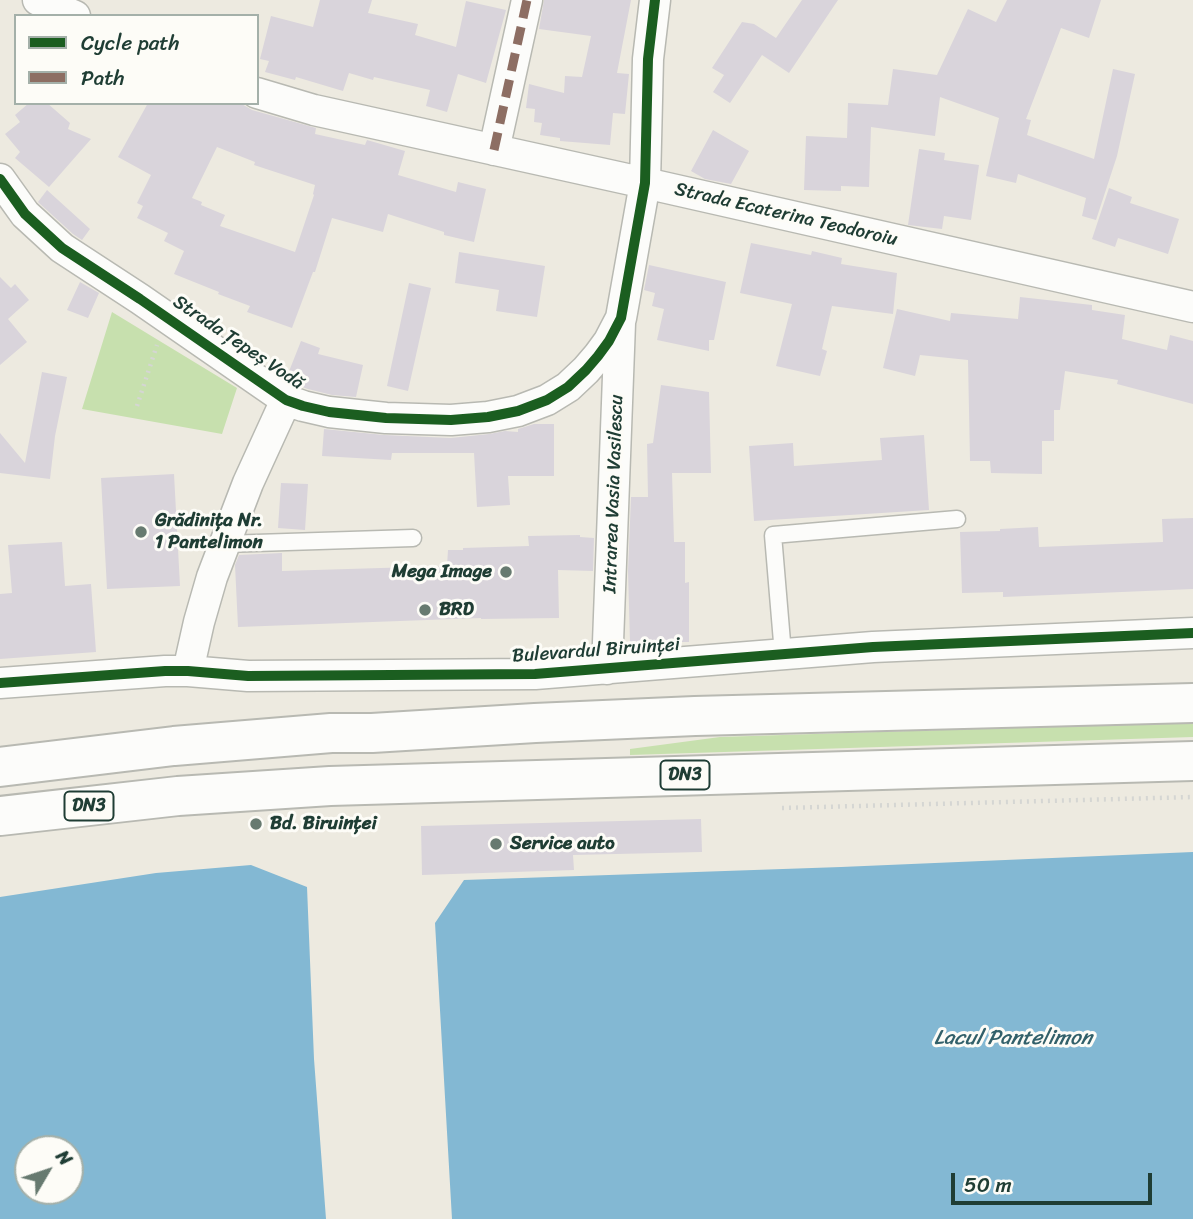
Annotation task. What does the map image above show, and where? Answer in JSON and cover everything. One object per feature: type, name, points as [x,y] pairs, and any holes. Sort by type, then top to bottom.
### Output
[{"type":"main road","points":[[0,767],[174,746],[331,733],[695,716],[1193,703]]},
{"type":"main road","points":[[374,785],[381,757],[392,750],[509,741],[521,736],[535,723]]},
{"type":"main road","name":"DN3","points":[[0,816],[178,796],[330,786],[1193,761]]},
{"type":"street","points":[[494,150],[527,0]]},
{"type":"street","name":"Strada Țepeș Vodă","points":[[0,179],[25,215],[62,248],[286,400],[303,407],[329,412],[386,418],[451,420],[518,411],[547,400],[568,387],[598,356],[621,318],[645,183],[648,60],[655,0]]},
{"type":"street","name":"Strada Ecaterina Teodoroiu","points":[[259,94],[314,110],[1193,307]]},
{"type":"street","name":"Intrarea Vasia Vasilescu","points":[[607,669],[621,318]]},
{"type":"street","points":[[188,671],[212,577],[248,483],[286,400]]},
{"type":"street","name":"Bulevardul Biruinței","points":[[0,683],[165,671],[248,676],[535,674],[873,647],[1193,633]]},
{"type":"lane","points":[[783,654],[773,535],[957,519]]},
{"type":"lane","points":[[224,544],[413,538]]},
{"type":"path","points":[[137,406],[160,335],[168,319]]},
{"type":"green space","points":[[112,312],[237,388],[222,434],[82,409]]},
{"type":"green space","points":[[1193,722],[1193,737],[630,755],[630,749],[720,737]]},
{"type":"water","name":"Lacul Pantelimon","points":[[1193,852],[1193,1219],[452,1219],[435,923],[464,880]]},
{"type":"water","points":[[251,865],[307,887],[314,1059],[326,1219],[0,1219],[0,897],[156,873]]},
{"type":"building","points":[[320,0],[372,0],[368,13],[418,24],[415,35],[456,47],[466,1],[506,10],[486,83],[458,74],[447,112],[426,106],[430,90],[374,77],[373,80],[349,73],[343,91],[296,77],[295,80],[265,72],[269,61],[260,59],[271,16],[313,27]]},
{"type":"building","points":[[544,0],[631,0],[617,73],[629,74],[625,114],[613,113],[610,145],[560,141],[560,138],[540,135],[542,123],[534,122],[535,109],[526,108],[529,84],[564,93],[565,76],[582,77],[591,36],[539,29]]},
{"type":"building","points":[[802,0],[838,0],[789,73],[762,55],[730,103],[713,92],[724,75],[712,68],[742,22],[754,24],[776,38]]},
{"type":"building","points":[[1007,0],[1101,0],[1089,38],[1061,28],[1026,119],[1031,120],[1027,135],[1094,159],[1113,69],[1135,74],[1117,156],[1096,220],[1082,216],[1086,198],[1018,174],[1016,183],[986,176],[999,118],[940,97],[935,136],[871,127],[869,187],[841,186],[841,191],[804,190],[806,136],[847,138],[848,103],[888,105],[893,69],[937,75],[968,9],[996,22]]},
{"type":"building","points":[[27,105],[49,105],[70,123],[68,129],[91,139],[49,187],[15,158],[20,152],[5,134],[20,122],[15,115]]},
{"type":"building","points":[[147,105],[243,105],[252,110],[316,128],[315,134],[365,145],[367,140],[405,151],[398,175],[456,192],[458,182],[486,189],[474,242],[444,235],[444,232],[388,214],[383,232],[332,218],[315,272],[292,328],[247,312],[250,306],[174,274],[184,251],[164,241],[168,233],[137,218],[143,206],[137,203],[151,175],[118,157]],"holes":[[[217,147],[255,162],[254,165],[315,185],[295,252],[220,226],[225,215],[201,205],[202,202],[192,198]]]},
{"type":"building","points":[[713,130],[749,151],[731,184],[705,179],[691,171]]},
{"type":"building","points":[[919,149],[945,153],[944,160],[979,165],[971,220],[944,216],[942,229],[908,225]]},
{"type":"building","points":[[1109,188],[1132,197],[1130,203],[1179,219],[1168,254],[1118,238],[1115,247],[1092,239]]},
{"type":"building","points":[[47,190],[90,229],[82,240],[38,202]]},
{"type":"building","points":[[751,243],[811,255],[812,251],[842,258],[841,264],[897,273],[893,314],[832,306],[822,349],[827,351],[820,376],[776,366],[792,304],[740,293]]},
{"type":"building","points":[[459,252],[545,266],[537,317],[496,311],[499,290],[455,283]]},
{"type":"building","points":[[649,265],[726,282],[714,340],[709,340],[709,351],[657,340],[664,309],[652,306],[655,293],[644,290]]},
{"type":"building","points":[[0,277],[11,288],[15,284],[29,300],[8,319],[27,342],[0,365]]},
{"type":"building","points":[[80,282],[99,293],[88,318],[67,310]]},
{"type":"building","points":[[409,283],[431,288],[408,391],[387,386]]},
{"type":"building","points":[[1020,297],[1092,305],[1092,310],[1125,315],[1122,339],[1167,350],[1170,335],[1193,341],[1193,404],[1117,384],[1118,380],[1065,371],[1060,410],[1054,410],[1054,441],[1042,441],[1042,474],[991,473],[990,461],[970,461],[968,360],[920,355],[915,376],[883,368],[897,309],[950,321],[951,313],[1018,319]]},
{"type":"building","points":[[301,341],[320,348],[318,354],[363,365],[356,397],[308,389],[286,379]]},
{"type":"building","points":[[42,372],[67,377],[55,436],[50,479],[0,473],[0,433],[25,463]]},
{"type":"building","points":[[661,385],[709,392],[711,473],[672,473],[674,542],[685,542],[685,583],[689,582],[689,642],[630,642],[628,571],[631,497],[648,497],[647,444],[653,443]]},
{"type":"building","points":[[534,424],[554,424],[554,476],[508,476],[510,505],[477,507],[474,453],[392,453],[391,460],[322,456],[324,429],[451,438],[505,431],[518,432],[518,429]]},
{"type":"building","points":[[924,435],[929,510],[754,521],[749,446],[793,443],[794,466],[882,460],[880,438]]},
{"type":"building","name":"Grădinița Nr. 1 Pantelimon","points":[[174,474],[180,586],[107,589],[101,478]]},
{"type":"building","points":[[281,483],[308,484],[305,530],[278,528]]},
{"type":"building","points":[[1193,518],[1193,589],[1003,597],[1003,592],[962,593],[960,532],[1038,527],[1039,547],[1163,542],[1162,519]]},
{"type":"building","points":[[580,535],[594,538],[593,571],[558,570],[559,618],[481,618],[238,627],[235,565],[239,555],[282,553],[282,571],[447,566],[448,550],[529,546],[528,536]]},
{"type":"building","points":[[62,542],[65,586],[91,584],[96,652],[0,659],[0,594],[12,593],[8,545]]},
{"type":"building","points":[[701,819],[702,852],[573,855],[574,870],[422,875],[421,826]]},
{"type":"marked path","points":[[494,150],[527,0]]},
{"type":"cycle path","points":[[0,179],[25,214],[62,248],[286,400],[329,412],[386,418],[451,420],[518,411],[547,400],[568,387],[598,356],[621,318],[645,183],[648,59],[655,0]]},
{"type":"cycle path","points":[[0,683],[165,671],[248,676],[535,674],[873,647],[1193,633]]},
{"type":"place","name":"Grădinița Nr. 1 Pantelimon","points":[[141,532]]},
{"type":"place","name":"Mega Image","points":[[506,572]]},
{"type":"place","name":"BRD","points":[[425,610]]},
{"type":"place","name":"Bd. Biruinței","points":[[256,824]]},
{"type":"place","name":"Service auto","points":[[496,844]]}]
